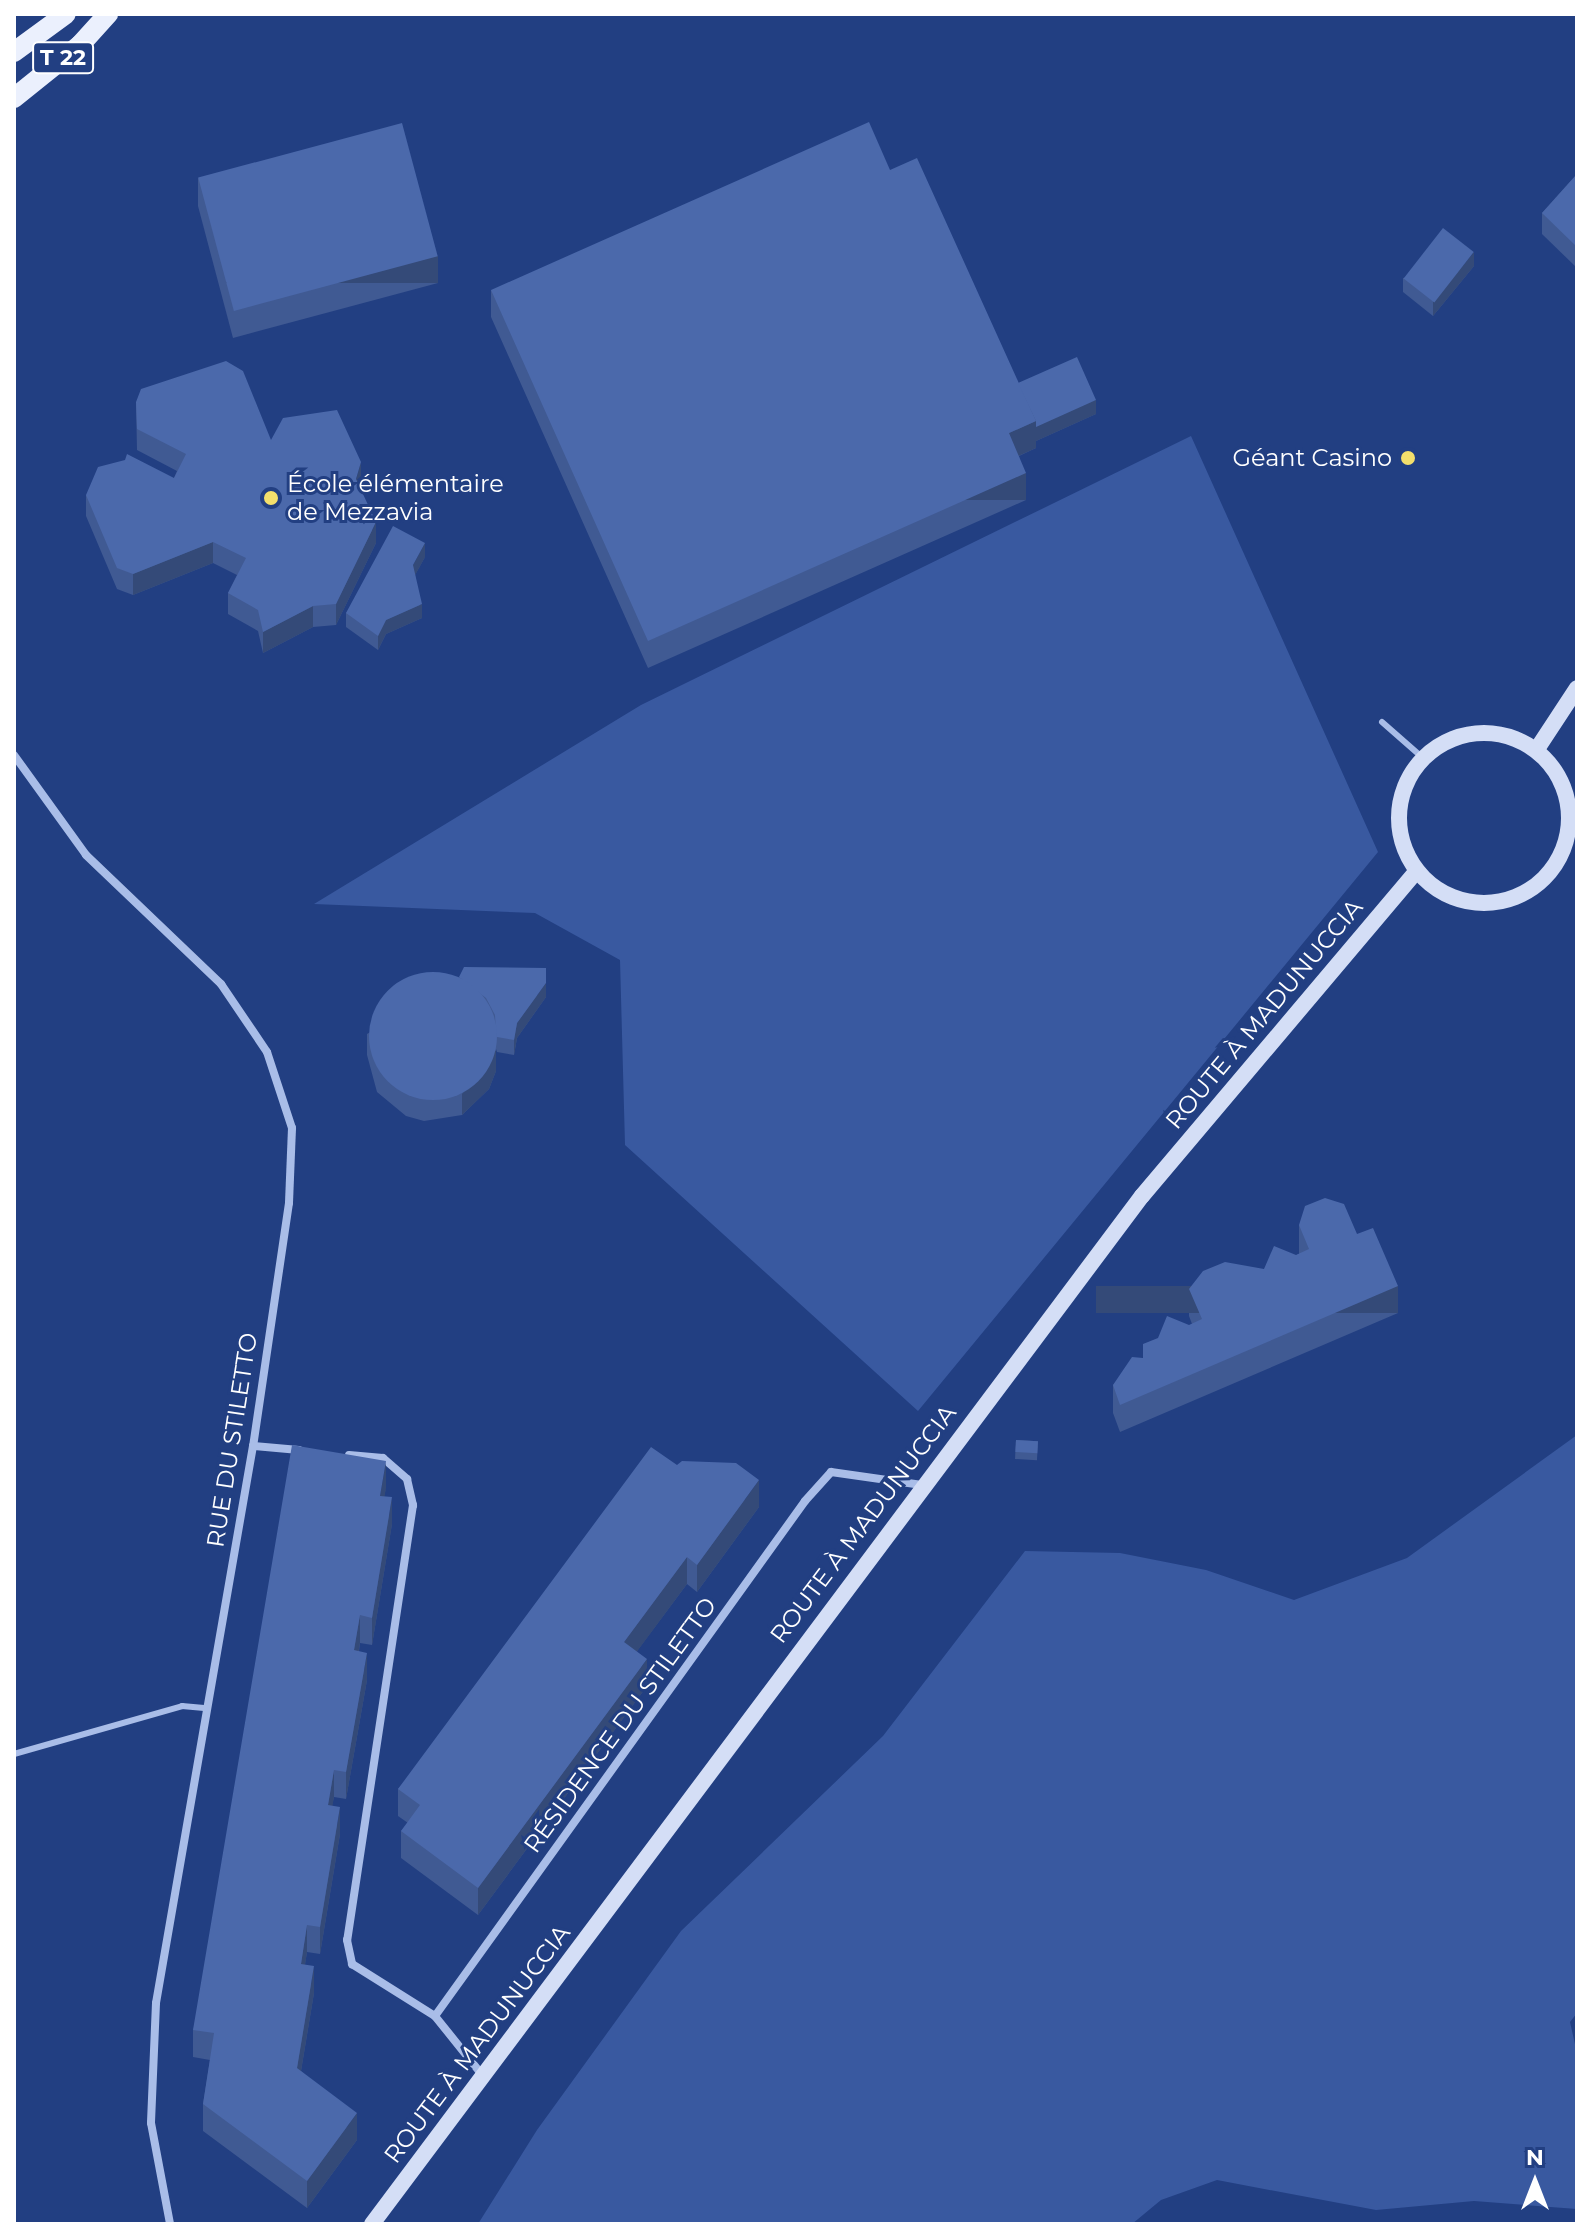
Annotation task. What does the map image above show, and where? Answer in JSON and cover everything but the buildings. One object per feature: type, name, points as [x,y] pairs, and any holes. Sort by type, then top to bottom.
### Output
[{"type":"main road","name":"T 22","points":[[14,52],[66,14]]},
{"type":"main road","name":"T 22","points":[[14,98],[80,45],[108,14]]},
{"type":"main road","points":[[1537,749],[1577,688]]},
{"type":"main road","points":[[1571,822],[1563,782],[1537,749],[1499,733],[1458,735],[1422,757],[1401,793],[1399,834],[1416,872],[1443,894],[1477,904],[1512,900],[1542,883],[1562,855],[1571,822],[1577,799]]},
{"type":"main road","name":"ROUTE À MADUNUCCIA","points":[[372,2224],[922,1485],[1142,1196],[1416,872]]},
{"type":"street","name":"RUE DU STILETTO","points":[[14,755],[86,855],[221,984],[267,1052],[292,1128],[289,1203],[253,1446],[156,2003],[151,2123],[170,2224]]},
{"type":"street","points":[[253,1446],[319,1452]]},
{"type":"street","points":[[335,1454],[383,1458],[407,1479],[413,1505],[347,1940],[352,1964],[435,2016],[483,2076]]},
{"type":"street","name":"RÉSIDENCE DU STILETTO","points":[[435,2016],[831,1472],[922,1485]]},
{"type":"lane","points":[[1382,722],[1422,757]]},
{"type":"lane","points":[[14,1754],[182,1706],[207,1708]]},
{"type":"shaded area","points":[[1191,436],[1378,852],[918,1411],[625,1145],[620,960],[535,913],[314,904],[641,705]]},
{"type":"shaded area","points":[[1577,1435],[1577,2013],[1570,2022],[1577,2053],[1577,2209],[1474,2201],[1376,2210],[1217,2180],[1161,2200],[1132,2224],[478,2224],[537,2130],[681,1931],[883,1736],[1025,1551],[1120,1553],[1206,1570],[1294,1600],[1407,1558]]},
{"type":"place","name":"Géant Casino","points":[[1408,458]]},
{"type":"place","name":"École élémentaire de Mezzavia","points":[[271,498]]}]
